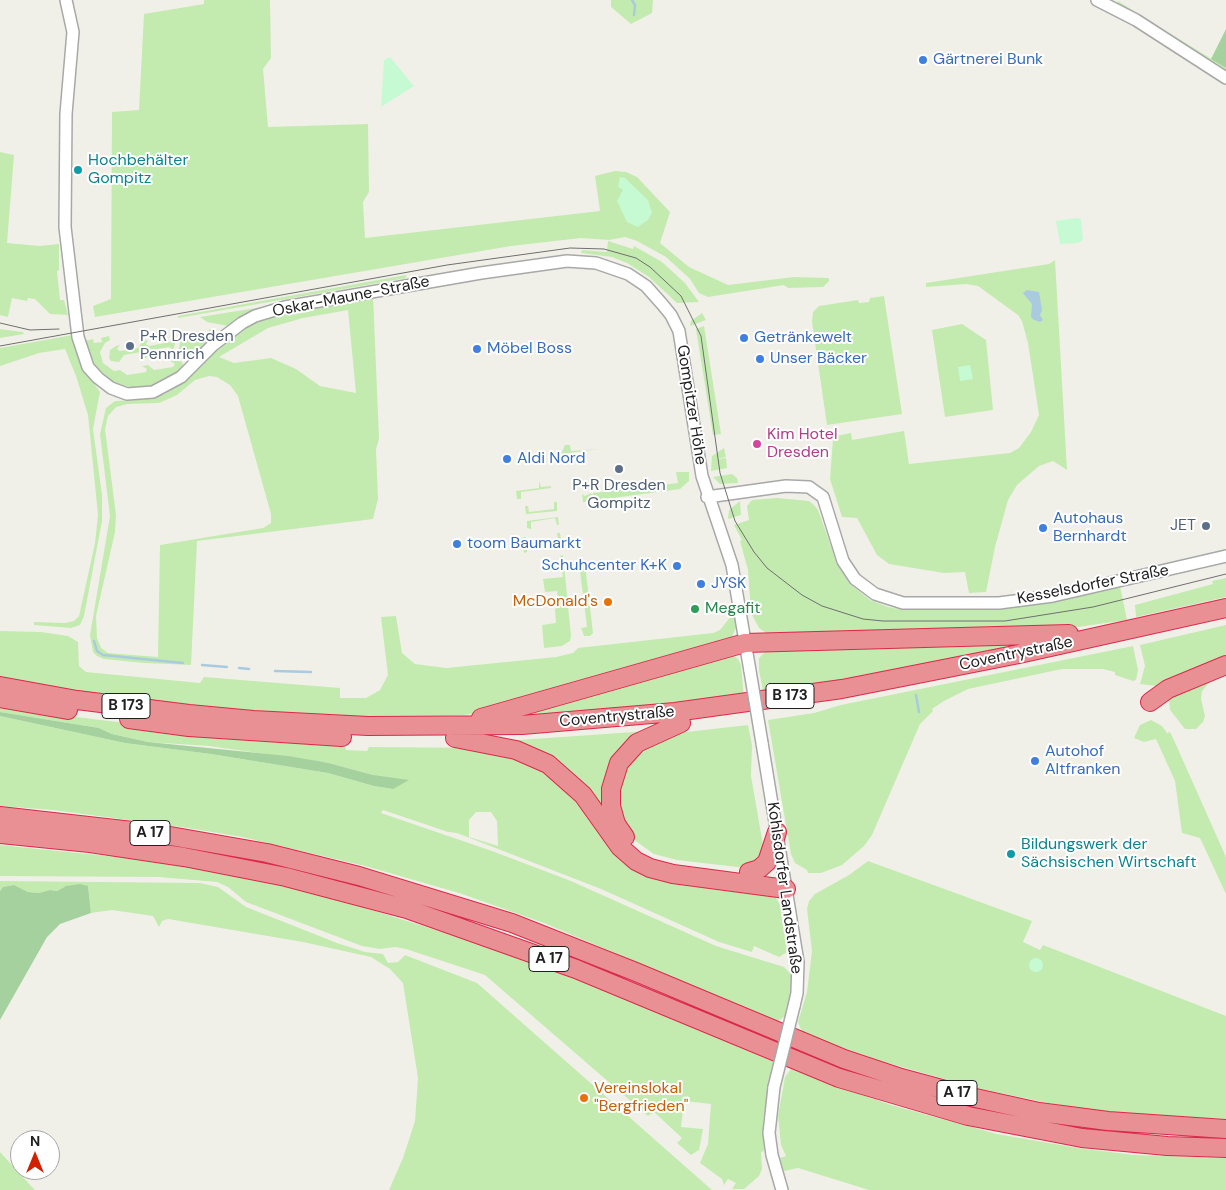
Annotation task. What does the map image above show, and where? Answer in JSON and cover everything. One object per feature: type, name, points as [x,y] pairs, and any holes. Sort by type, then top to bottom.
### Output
[{"type":"highway","name":"Coventrystraße","points":[[0,686],[78,700],[198,715],[451,732],[617,718],[823,692],[1020,654],[1226,608]]},
{"type":"highway","name":"B 173","points":[[0,698],[77,712],[190,727],[311,736],[451,732],[571,733],[681,723],[822,703],[1023,666],[1226,619]]},
{"type":"highway","points":[[451,732],[510,711],[745,643],[1036,636],[1128,629]]},
{"type":"highway","points":[[1150,702],[1168,689],[1226,665]]},
{"type":"highway","points":[[681,723],[636,743],[619,763],[613,776],[610,797],[616,824],[621,833],[634,848],[652,858],[692,867],[749,872],[785,882]]},
{"type":"highway","points":[[451,732],[516,750],[548,764],[583,794],[620,847],[636,861],[650,868],[673,874],[785,882]]},
{"type":"highway","name":"A 17","points":[[0,816],[93,825],[194,840],[267,853],[368,878],[446,901],[545,936],[844,1058],[901,1078],[971,1097],[1039,1112],[1108,1122],[1226,1129]]},
{"type":"highway","points":[[749,872],[759,869],[767,862],[777,832]]},
{"type":"highway","name":"A 17","points":[[0,834],[90,843],[184,857],[286,877],[407,909],[576,969],[839,1078],[968,1116],[1082,1138],[1148,1145],[1226,1148]]},
{"type":"street","name":"Oskar-Maune-Straße","points":[[66,0],[73,32],[66,114],[65,227],[75,317],[82,354],[88,367],[111,388],[127,394],[141,395],[167,386],[242,323],[255,316],[286,307],[414,284],[543,264],[574,261],[613,267],[646,286],[671,315]]},
{"type":"street","points":[[1097,0],[1136,20],[1226,78]]},
{"type":"street","name":"Gompitzer Höhe","points":[[671,315],[680,336],[697,450],[707,497],[732,565],[745,643]]},
{"type":"street","name":"Kesselsdorfer Straße","points":[[707,497],[786,486],[809,487],[815,490],[823,497],[843,561],[855,579],[875,594],[903,603],[999,603],[1053,596],[1226,556]]},
{"type":"street","name":"Kohlsdorfer Landstraße","points":[[745,643],[798,962],[797,993],[774,1087],[769,1133],[772,1155],[782,1190]]},
{"type":"green space","points":[[204,0],[270,0],[271,58],[263,69],[268,127],[368,124],[369,192],[363,202],[365,238],[600,211],[595,176],[615,171],[626,172],[637,177],[670,212],[660,243],[689,267],[728,285],[794,277],[829,278],[829,281],[823,287],[788,288],[784,285],[708,297],[699,293],[690,279],[666,257],[637,241],[625,237],[609,240],[581,238],[511,246],[95,317],[93,306],[111,299],[112,112],[139,110],[144,14],[204,4]]},
{"type":"green space","points":[[611,0],[653,0],[652,13],[631,24],[611,7]]},
{"type":"green space","points":[[1118,1],[1226,68],[1226,74],[1134,15],[1134,13],[1117,5]]},
{"type":"green space","points":[[1226,29],[1226,68],[1211,59]]},
{"type":"green space","points":[[390,57],[414,86],[381,107],[384,60]]},
{"type":"green space","points":[[0,152],[14,155],[7,243],[40,246],[59,244],[59,270],[57,271],[60,300],[64,300],[68,315],[50,314],[35,299],[28,298],[27,301],[12,298],[8,317],[0,315]]},
{"type":"green space","points":[[620,177],[625,178],[648,200],[652,213],[648,220],[638,227],[627,222],[617,201],[623,190],[618,187]]},
{"type":"green space","points":[[1081,219],[1083,240],[1078,243],[1060,244],[1056,221]]},
{"type":"green space","points":[[608,241],[633,249],[634,246],[662,262],[685,283],[699,302],[677,303],[649,277],[627,263],[612,257],[581,253],[582,250],[607,252]]},
{"type":"green space","points":[[1055,260],[1067,470],[1053,461],[1039,466],[1017,485],[1008,500],[995,547],[986,592],[969,593],[965,572],[944,573],[889,564],[877,555],[857,518],[842,517],[830,479],[833,439],[836,436],[851,433],[852,440],[904,431],[909,464],[1010,453],[1019,448],[1031,432],[1039,415],[1028,343],[1022,321],[1018,315],[978,286],[966,284],[926,287],[926,283],[1049,264]]},
{"type":"green space","points":[[406,275],[406,278],[178,318],[178,316]]},
{"type":"green space","points":[[373,295],[379,439],[376,449],[378,499],[373,519],[197,541],[191,665],[144,663],[104,659],[97,656],[93,652],[90,635],[110,516],[100,434],[106,408],[115,401],[139,400],[165,394],[191,376],[204,364],[205,359],[238,331],[259,320],[291,310]],"holes":[[[348,310],[356,393],[320,386],[296,369],[271,358],[234,363],[219,357],[268,328],[303,318]],[[209,376],[217,377],[230,385],[238,396],[271,514],[271,523],[263,528],[160,545],[158,657],[108,653],[101,648],[97,638],[96,616],[115,532],[116,515],[105,429],[108,416],[116,407],[127,404],[159,403],[177,395],[195,380]]]},
{"type":"green space","points":[[884,296],[902,414],[827,425],[812,322],[813,312],[819,306],[858,300],[859,303],[869,302],[870,298]]},
{"type":"green space","points":[[275,305],[228,326],[207,322],[200,317]]},
{"type":"green space","points":[[702,313],[706,320],[690,326],[691,321]]},
{"type":"green space","points":[[962,324],[986,340],[993,410],[945,417],[932,330]]},
{"type":"green space","points":[[704,326],[721,434],[713,435],[696,329]]},
{"type":"green space","points":[[0,329],[23,332],[24,334],[0,338]]},
{"type":"green space","points":[[210,329],[214,331],[216,337],[195,356],[178,353],[181,338],[184,340],[203,336]]},
{"type":"green space","points":[[73,335],[81,365],[100,392],[93,429],[102,495],[102,521],[84,616],[80,625],[71,628],[34,625],[34,622],[65,623],[74,621],[79,616],[95,543],[98,515],[88,415],[76,376],[65,349],[39,353],[0,366],[0,348]]},
{"type":"green space","points":[[109,336],[110,340],[105,343],[100,352],[103,363],[114,371],[120,370],[127,375],[146,372],[147,369],[142,366],[148,365],[154,370],[173,367],[175,364],[170,361],[176,360],[182,362],[184,368],[156,386],[138,389],[114,383],[94,365],[84,341],[93,339],[94,343],[102,342],[101,338]]},
{"type":"green space","points":[[176,339],[173,352],[169,353],[172,349],[169,347],[152,350],[146,358],[142,358],[145,354],[142,352],[124,355],[119,362],[111,361],[109,358],[110,350],[116,346],[120,345],[117,349],[120,351],[138,348],[143,341],[148,340],[146,344],[149,346],[170,342]]},
{"type":"green space","points":[[970,365],[973,379],[960,381],[958,367]]},
{"type":"green space","points":[[565,445],[570,445],[571,451],[599,449],[561,454]]},
{"type":"green space","points":[[724,448],[726,457],[715,459],[726,458],[727,468],[711,471],[712,456]]},
{"type":"green space","points":[[676,472],[689,472],[689,481],[680,489],[583,502],[582,494],[585,496],[591,493],[593,495],[593,493],[678,483]]},
{"type":"green space","points":[[732,474],[737,478],[738,483],[720,484],[713,477]]},
{"type":"green space","points":[[539,481],[541,487],[551,486],[551,488],[521,492],[521,499],[517,499],[516,491],[539,488]]},
{"type":"green space","points":[[777,498],[809,501],[814,505],[818,510],[838,566],[849,583],[870,600],[888,607],[903,610],[982,609],[1029,604],[1120,586],[1127,620],[1064,629],[766,637],[766,633],[759,628],[751,613],[748,570],[740,541],[742,540],[734,525],[749,520],[747,506],[752,500]]},
{"type":"green space","points":[[740,501],[741,515],[728,519],[729,510]]},
{"type":"green space","points":[[554,502],[557,502],[557,511],[526,514],[525,506],[528,506],[529,512],[554,509]]},
{"type":"green space","points":[[558,517],[559,525],[557,525],[555,518],[531,522],[531,529],[527,528],[527,521]]},
{"type":"green space","points":[[557,533],[560,533],[562,548],[559,548],[558,541],[527,545],[527,552],[524,553],[522,538],[526,537],[527,543],[558,540]]},
{"type":"green space","points":[[563,555],[570,641],[562,646],[544,648],[542,625],[556,623],[555,609],[559,607],[557,591],[545,592],[543,579],[563,577],[560,556]]},
{"type":"green space","points":[[594,561],[588,565],[586,573],[593,633],[590,636],[584,636],[581,628],[587,627],[580,571],[574,571],[573,563]]},
{"type":"green space","points":[[1226,578],[1226,597],[1136,617],[1135,605],[1213,584],[1212,581]]},
{"type":"green space","points":[[396,616],[402,653],[415,664],[446,668],[556,657],[573,653],[578,648],[713,633],[720,630],[731,616],[735,617],[736,627],[732,637],[719,645],[502,709],[464,715],[287,717],[73,694],[0,680],[0,631],[41,632],[68,636],[78,642],[79,666],[86,672],[200,683],[204,677],[340,688],[340,698],[366,698],[380,690],[388,675],[381,617]]},
{"type":"green space","points":[[1226,625],[1226,662],[1157,686],[1140,684],[1145,666],[1140,645]]},
{"type":"green space","points":[[1066,639],[764,695],[759,670],[759,658],[766,651]]},
{"type":"green space","points":[[1133,646],[1138,670],[1136,680],[1133,681],[1115,675],[1115,672],[1103,669],[1062,669],[968,689],[944,701],[932,709],[933,711],[920,724],[872,835],[864,846],[842,865],[821,873],[808,873],[807,870],[795,863],[791,854],[768,720],[814,713],[841,705]]},
{"type":"green space","points":[[730,653],[738,659],[741,665],[744,698],[536,718],[506,715]]},
{"type":"green space","points":[[1213,678],[1202,691],[1201,699],[1205,716],[1203,722],[1196,729],[1185,729],[1170,710],[1169,700],[1171,695]]},
{"type":"green space","points":[[0,703],[76,717],[191,731],[345,746],[346,750],[367,751],[369,747],[489,748],[562,778],[616,851],[773,894],[780,904],[787,952],[779,957],[754,946],[752,952],[719,942],[601,889],[457,833],[448,832],[383,810],[381,813],[492,851],[571,881],[716,946],[784,967],[793,976],[790,1005],[787,1004],[785,1016],[777,1022],[544,923],[459,893],[365,866],[242,837],[188,828],[53,810],[0,806],[0,716],[125,743],[211,754],[328,773],[374,786],[393,789],[373,775],[329,763],[209,746],[148,742],[112,734],[99,728],[0,712]],"holes":[[[476,812],[491,812],[497,821],[498,846],[469,837],[469,820]]]},
{"type":"green space","points":[[0,712],[99,728],[112,734],[148,742],[288,756],[329,763],[373,775],[409,780],[393,789],[374,786],[328,773],[211,754],[125,743],[0,716]]},
{"type":"green space","points":[[1151,720],[1162,726],[1167,733],[1170,732],[1226,857],[1226,894],[1200,838],[1182,833],[1175,781],[1156,739],[1144,742],[1134,738],[1140,725]]},
{"type":"green space","points":[[748,725],[752,745],[751,776],[763,845],[761,857],[746,868],[677,860],[654,854],[630,837],[616,806],[628,757],[669,734]]},
{"type":"green space","points":[[648,731],[648,733],[624,752],[611,775],[608,806],[619,835],[633,850],[652,861],[671,867],[763,877],[762,880],[670,869],[637,857],[623,845],[596,804],[566,773],[543,758],[505,744],[505,741]]},
{"type":"green space","points":[[0,845],[156,861],[283,885],[343,901],[487,946],[568,976],[774,1062],[767,1085],[769,1086],[763,1120],[764,1151],[761,1152],[762,1169],[759,1176],[744,1189],[732,1189],[736,1183],[728,1179],[724,1185],[722,1179],[700,1163],[708,1144],[711,1104],[684,1101],[681,1127],[703,1129],[699,1150],[691,1155],[677,1143],[682,1138],[654,1112],[648,1116],[485,975],[406,949],[395,947],[380,949],[362,946],[246,902],[228,887],[217,882],[159,877],[0,876]]},
{"type":"green space","points":[[868,861],[1032,921],[1023,942],[1040,950],[1043,945],[1226,1016],[1226,1119],[1109,1113],[1043,1102],[972,1087],[881,1061],[802,1032],[798,1022],[807,992],[812,951],[807,909],[809,901],[815,894],[849,875]]},
{"type":"green space","points":[[0,881],[200,883],[218,887],[246,907],[337,943],[365,952],[383,954],[388,963],[398,962],[405,955],[477,983],[712,1190],[389,1190],[403,1158],[415,1121],[418,1078],[403,983],[390,969],[371,957],[303,942],[168,919],[162,921],[159,927],[153,916],[112,910],[91,913],[88,886],[66,886],[57,891],[50,890],[39,893],[28,892],[14,885],[3,887],[0,891]]},
{"type":"green space","points":[[80,884],[88,886],[91,913],[60,924],[47,937],[0,1020],[0,891],[3,887],[14,885],[28,892],[39,893],[50,890],[57,891],[66,886]]},
{"type":"green space","points":[[1036,958],[1041,960],[1043,965],[1041,970],[1036,972],[1031,970],[1029,965],[1031,960]]},
{"type":"green space","points":[[791,1069],[891,1105],[997,1134],[1078,1148],[1134,1155],[1226,1158],[1226,1190],[869,1190],[798,1168],[784,1171],[780,1158],[786,1156],[781,1145],[778,1116],[785,1077]]},
{"type":"green space","points":[[0,1152],[10,1163],[10,1180],[26,1180],[35,1190],[0,1190]]},
{"type":"water","points":[[1027,290],[1039,292],[1042,310],[1040,315],[1043,320],[1040,322],[1031,317],[1032,304],[1023,293]]},
{"type":"waterway","points":[[632,0],[635,5],[634,15]]},
{"type":"waterway","points":[[94,641],[97,651],[103,655],[183,663]]},
{"type":"waterway","points":[[202,665],[227,667]]},
{"type":"waterway","points":[[239,668],[249,669]]},
{"type":"waterway","points":[[275,671],[311,672]]},
{"type":"waterway","points":[[916,695],[919,712]]},
{"type":"tram line","points":[[0,346],[447,265],[570,248],[604,249],[636,258],[650,267],[681,296],[701,336],[720,473],[735,521],[754,552],[767,568],[802,595],[822,606],[863,619],[883,621],[1005,621],[1093,607],[1226,574]]},
{"type":"tram line","points":[[0,323],[30,330],[59,329]]},
{"type":"place","name":"Gärtnerei Bunk","points":[[923,60]]},
{"type":"place","name":"Hochbehälter Gompitz","points":[[78,170]]},
{"type":"place","name":"Getränkewelt","points":[[744,338]]},
{"type":"place","name":"P+R Dresden Pennrich","points":[[130,346]]},
{"type":"place","name":"Möbel Boss","points":[[477,349]]},
{"type":"place","name":"Unser Bäcker","points":[[760,359]]},
{"type":"place","name":"Kim Hotel Dresden","points":[[757,444]]},
{"type":"place","name":"Aldi Nord","points":[[507,459]]},
{"type":"place","name":"P+R Dresden Gompitz","points":[[619,469]]},
{"type":"place","name":"JET","points":[[1206,526]]},
{"type":"place","name":"Autohaus Bernhardt","points":[[1043,528]]},
{"type":"place","name":"toom Baumarkt","points":[[457,544]]},
{"type":"place","name":"Schuhcenter K+K","points":[[677,566]]},
{"type":"place","name":"JYSK","points":[[701,584]]},
{"type":"place","name":"McDonald's","points":[[608,602]]},
{"type":"place","name":"Megafit","points":[[695,609]]},
{"type":"place","name":"Autohof Altfranken","points":[[1035,761]]},
{"type":"place","name":"Bildungswerk der Sächsischen Wirtschaft","points":[[1011,854]]},
{"type":"place","name":"Vereinslokal \"Bergfrieden\"","points":[[584,1098]]}]
